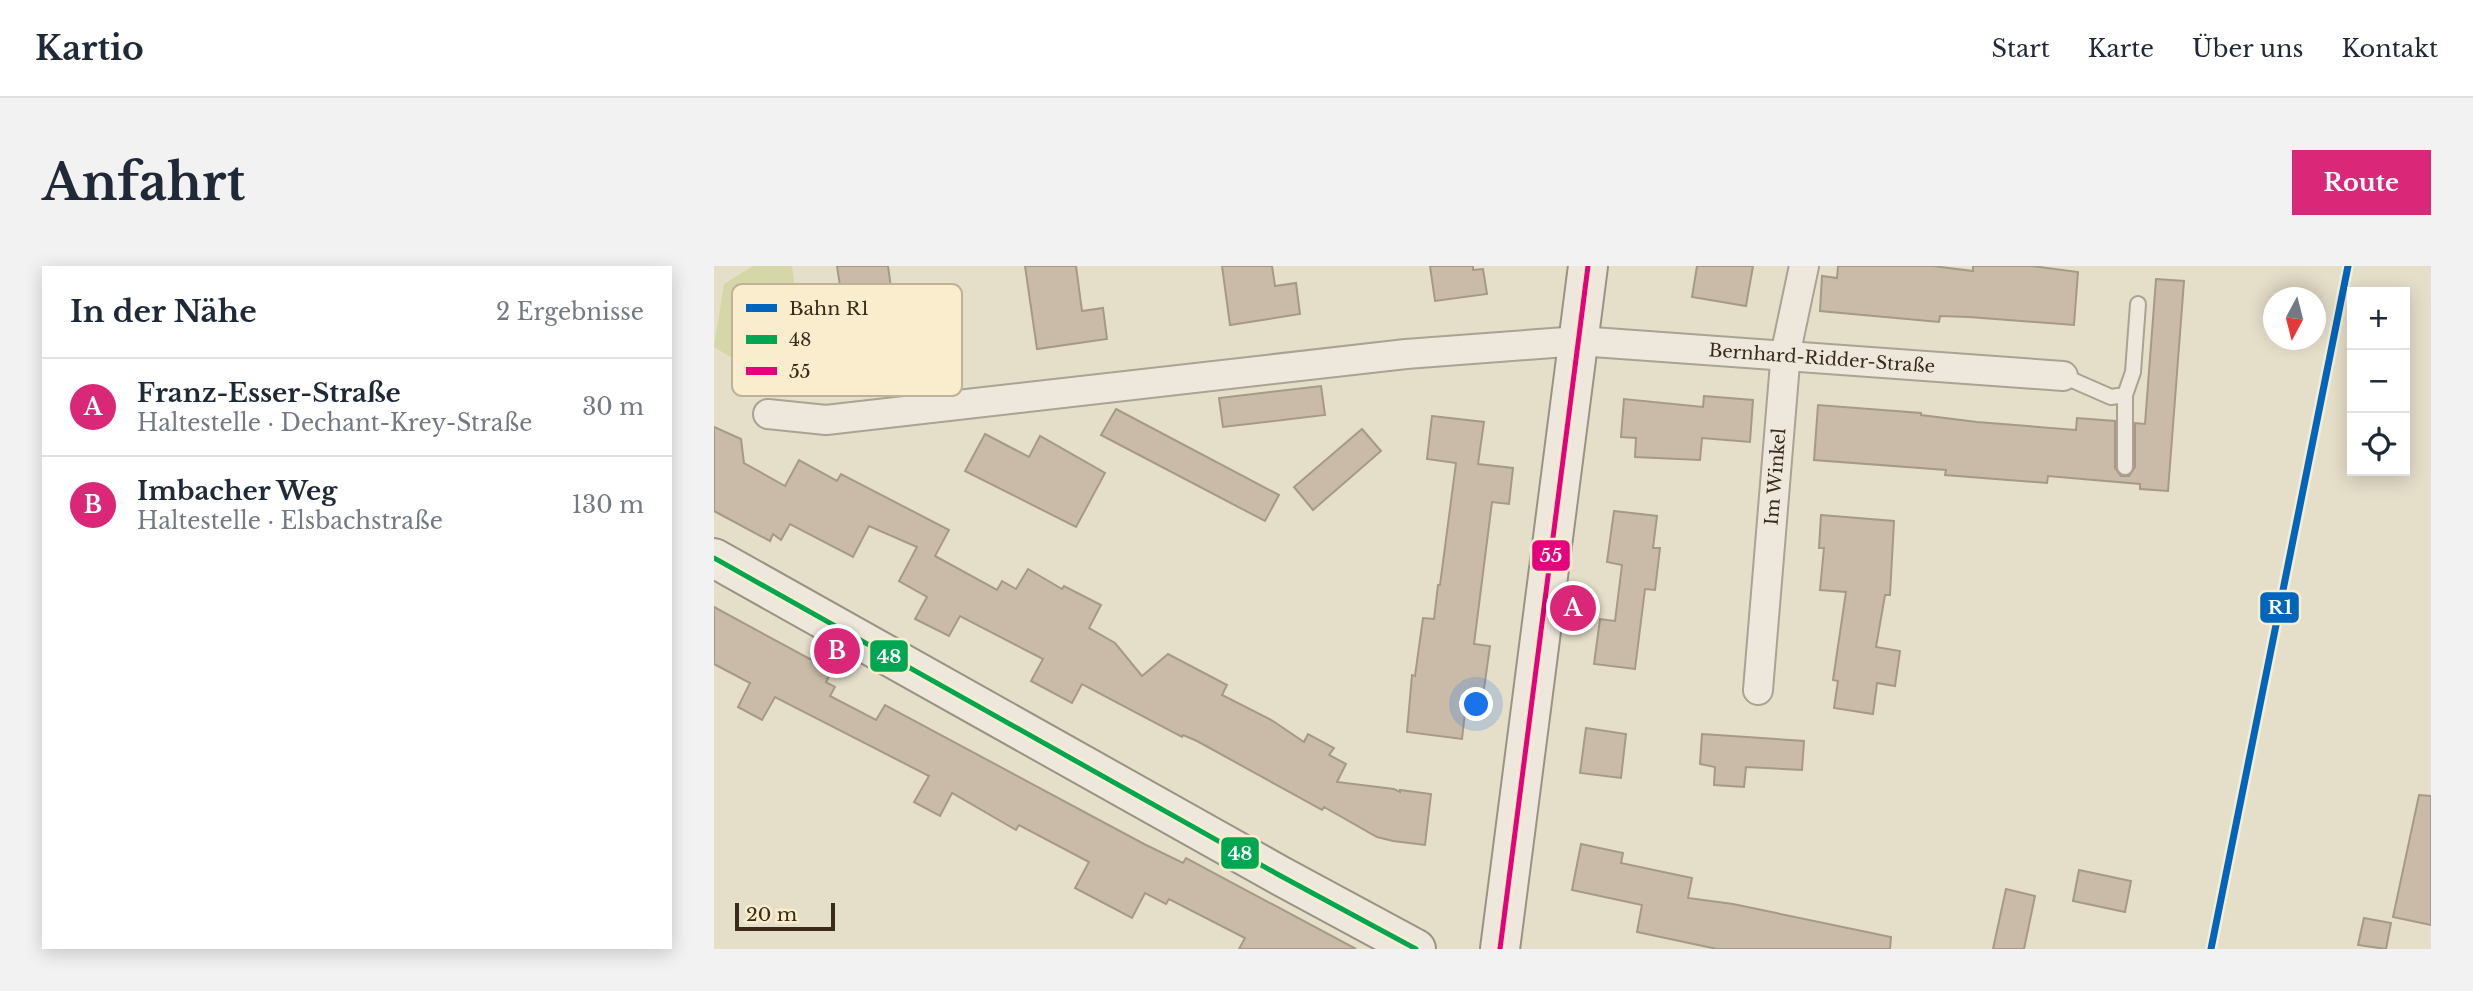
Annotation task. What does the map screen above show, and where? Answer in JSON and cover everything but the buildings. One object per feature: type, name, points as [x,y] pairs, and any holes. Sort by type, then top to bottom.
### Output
[{"type":"street","points":[[1500,949],[1588,266]]},
{"type":"street","name":"Im Winkel","points":[[1758,690],[1786,356],[1804,266]]},
{"type":"street","name":"Bernhard-Ridder-Straße","points":[[768,414],[826,420],[1406,354],[1579,341],[2063,376]]},
{"type":"street","points":[[714,558],[1416,949]]},
{"type":"lane","points":[[2125,467],[2125,395],[2133,372],[2138,303]]},
{"type":"lane","points":[[2063,376],[2111,397],[2125,395]]},
{"type":"green space","points":[[753,266],[792,266],[794,284],[732,284],[732,358],[714,347],[724,284]]},
{"type":"rail line","name":"R1","points":[[2211,949],[2348,266]]},
{"type":"transit line","name":"55","points":[[1500,949],[1588,266]]},
{"type":"transit line","name":"48","points":[[714,558],[1416,949]]},
{"type":"place","name":"Franz-Esser-Straße","points":[[1573,608]]},
{"type":"place","name":"Imbacher Weg","points":[[837,651]]}]
